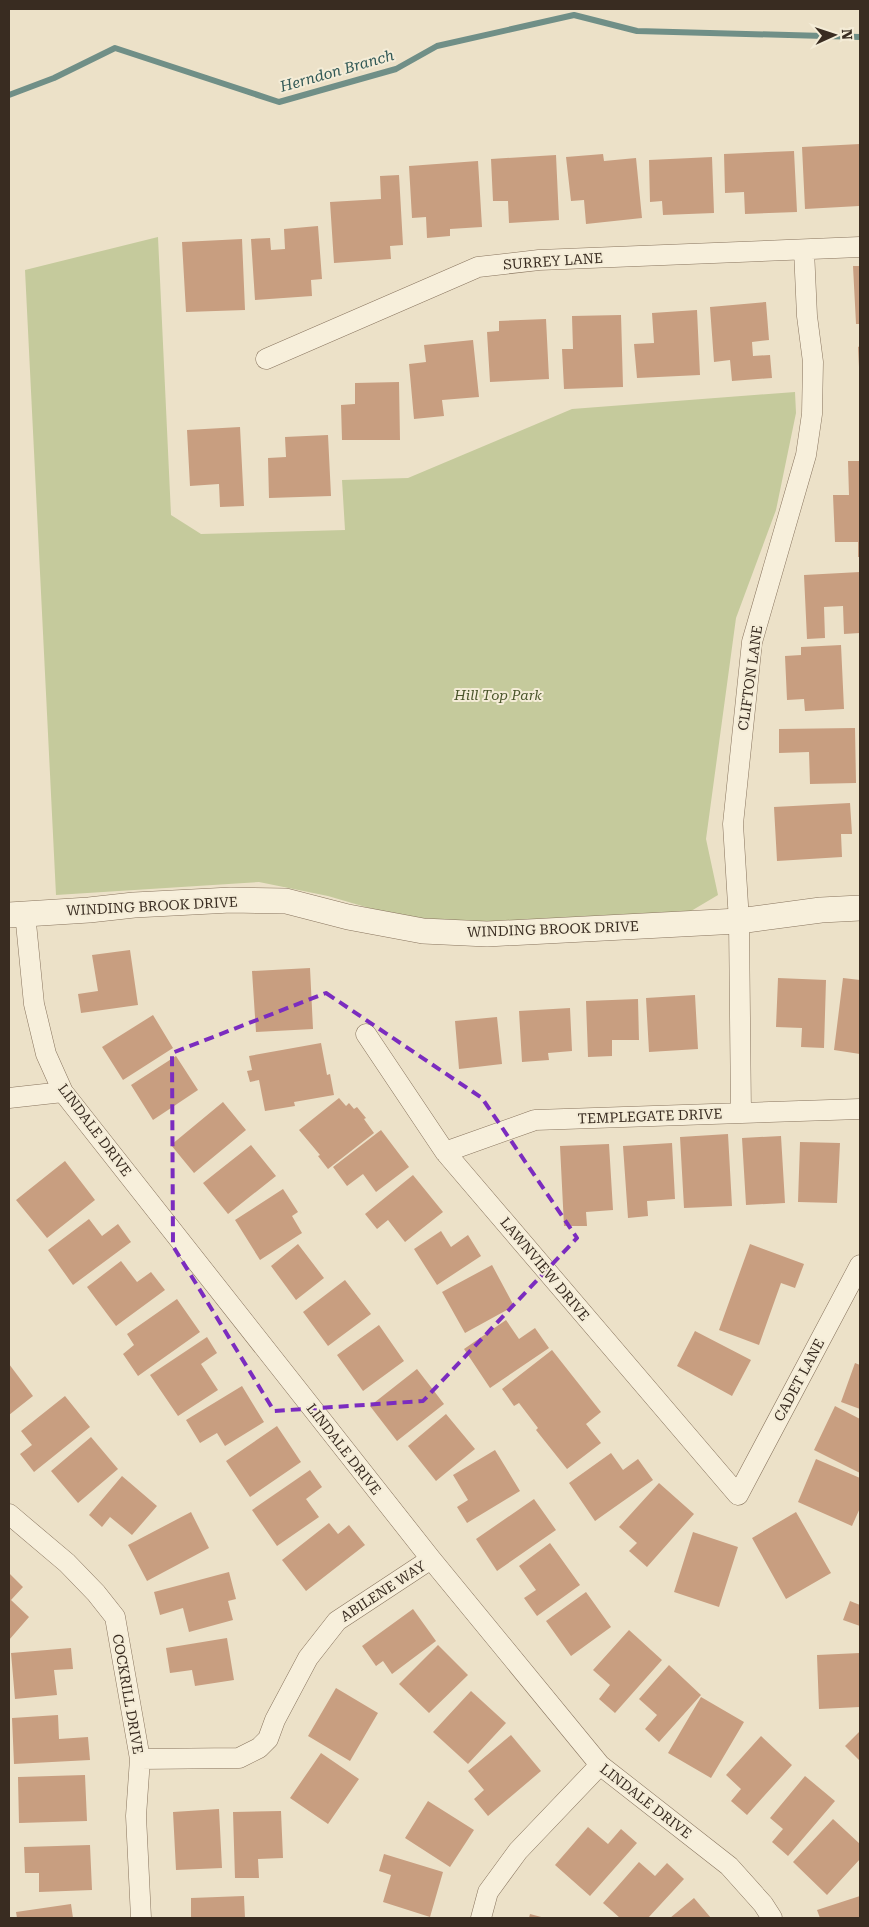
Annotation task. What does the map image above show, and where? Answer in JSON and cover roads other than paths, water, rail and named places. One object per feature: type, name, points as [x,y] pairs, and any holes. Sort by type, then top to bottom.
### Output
[{"type":"street","name":"SURREY LANE","points":[[266,359],[478,267],[538,260],[860,247]]},
{"type":"street","name":"CLIFTON LANE","points":[[741,1113],[739,921],[733,824],[752,642],[806,455],[812,414],[813,362],[807,316],[804,250]]},
{"type":"street","name":"WINDING BROOK DRIVE","points":[[17,914],[89,910],[144,904],[231,900],[286,901],[348,917],[423,930],[487,934],[739,921],[821,910],[860,908]]},
{"type":"street","name":"LINDALE DRIVE","points":[[17,914],[34,1004],[46,1054],[63,1092],[431,1559],[600,1766],[729,1866],[763,1904],[772,1918]]},
{"type":"street","name":"LAWNVIEW DRIVE","points":[[366,1034],[446,1152],[738,1495]]},
{"type":"street","points":[[9,1098],[63,1092]]},
{"type":"street","name":"TEMPLEGATE DRIVE","points":[[446,1152],[535,1120],[860,1109]]},
{"type":"street","name":"CADET LANE","points":[[738,1495],[860,1265]]},
{"type":"street","name":"COCKRILL DRIVE","points":[[9,1514],[67,1564],[96,1593],[115,1617],[140,1758],[136,1816],[141,1918]]},
{"type":"street","name":"ABILENE WAY","points":[[140,1758],[239,1758],[259,1748],[268,1739],[275,1720],[308,1658],[337,1621],[431,1559]]},
{"type":"street","points":[[481,1918],[488,1892],[518,1851],[600,1766]]},
{"type":"waterway","name":"Herndon Branch","points":[[9,95],[54,78],[115,48],[279,102],[396,69],[437,46],[574,15],[637,31],[860,37]]},
{"type":"park label","name":"Hill Top Park","points":[[498,695]]}]
